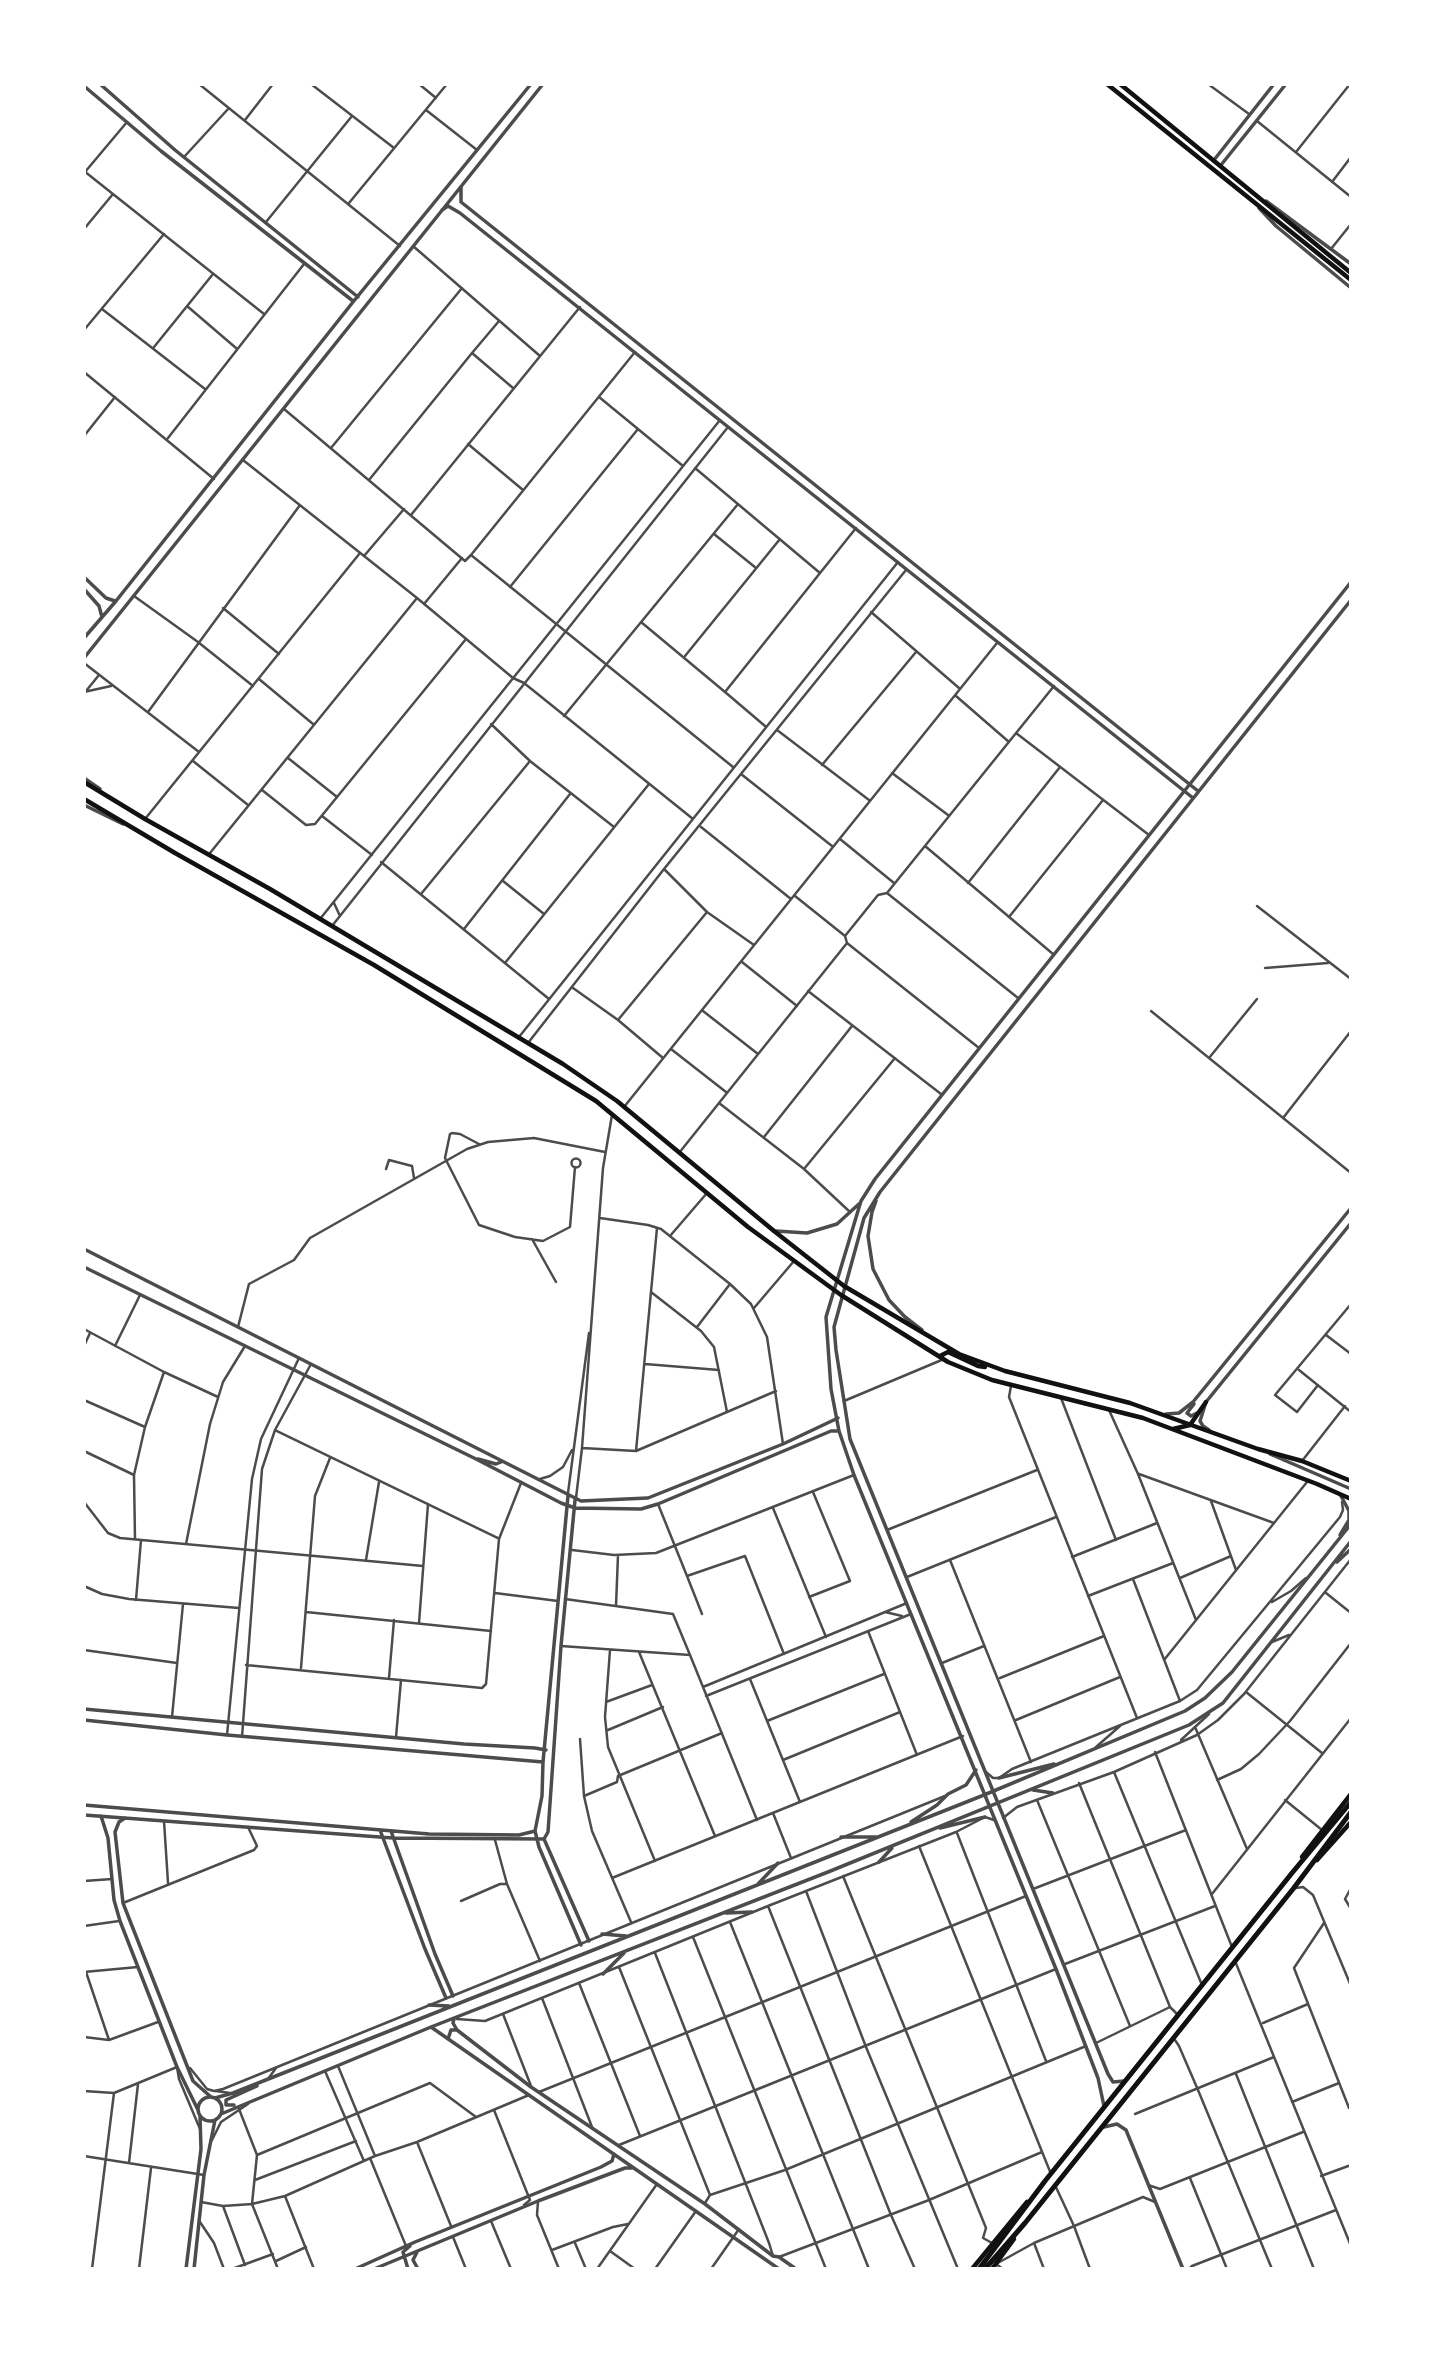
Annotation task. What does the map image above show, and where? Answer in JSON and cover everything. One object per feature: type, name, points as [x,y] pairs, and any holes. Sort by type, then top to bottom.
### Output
[{"type":"highway","points":[[973,2268],[1351,1802]]},
{"type":"highway","points":[[985,2269],[1102,2128],[1293,1889],[1351,1812]]},
{"type":"main road","points":[[1107,84],[1256,204],[1351,274]]},
{"type":"main road","points":[[1120,84],[1128,86],[1261,198],[1351,280]]},
{"type":"main road","points":[[84,780],[145,820],[320,919],[519,1037],[624,1107],[844,1286],[959,1353],[996,1368],[1130,1403],[1258,1449],[1302,1461],[1351,1482]]},
{"type":"main road","points":[[84,799],[125,825],[374,965],[596,1101],[706,1193],[841,1296],[942,1357],[970,1372],[1010,1386],[1143,1418],[1308,1480],[1351,1499]]},
{"type":"main road","points":[[942,1357],[948,1352],[978,1367],[996,1368]]},
{"type":"main road","points":[[1168,1428],[1190,1425],[1206,1402]]},
{"type":"main road","points":[[1292,1873],[1351,1794]]},
{"type":"main road","points":[[1307,1871],[1351,1822]]},
{"type":"main road","points":[[973,2268],[1045,2181]]},
{"type":"main road","points":[[992,2269],[1025,2223]]},
{"type":"street","points":[[100,84],[106,86],[184,157],[358,297]]},
{"type":"street","points":[[199,84],[400,246]]},
{"type":"street","points":[[244,121],[273,84]]},
{"type":"street","points":[[311,84],[394,148]]},
{"type":"street","points":[[419,84],[436,98]]},
{"type":"street","points":[[348,204],[447,84]]},
{"type":"street","points":[[84,638],[531,84]]},
{"type":"street","points":[[200,752],[84,660],[542,84]]},
{"type":"street","points":[[1208,84],[1214,85],[1249,114]]},
{"type":"street","points":[[1214,160],[1274,84]]},
{"type":"street","points":[[1220,166],[1286,84]]},
{"type":"street","points":[[1296,152],[1350,84]]},
{"type":"street","points":[[84,86],[353,302]]},
{"type":"street","points":[[184,157],[229,108]]},
{"type":"street","points":[[426,110],[478,150]]},
{"type":"street","points":[[265,222],[352,116]]},
{"type":"street","points":[[1257,121],[1351,197]]},
{"type":"street","points":[[127,122],[85,172],[264,314]]},
{"type":"street","points":[[1332,182],[1351,157]]},
{"type":"street","points":[[461,187],[461,202],[1198,791]]},
{"type":"street","points":[[84,229],[113,194]]},
{"type":"street","points":[[1261,198],[1351,264]]},
{"type":"street","points":[[1256,204],[1276,226],[1351,288]]},
{"type":"street","points":[[442,210],[448,206],[454,207],[1193,798]]},
{"type":"street","points":[[1331,249],[1351,225]]},
{"type":"street","points":[[84,330],[164,234]]},
{"type":"street","points":[[414,246],[540,356]]},
{"type":"street","points":[[168,438],[304,264]]},
{"type":"street","points":[[153,349],[213,274]]},
{"type":"street","points":[[331,448],[462,288]]},
{"type":"street","points":[[187,306],[236,348]]},
{"type":"street","points":[[411,514],[580,307]]},
{"type":"street","points":[[102,309],[205,389]]},
{"type":"street","points":[[369,480],[500,321]]},
{"type":"street","points":[[284,409],[465,561],[635,352]]},
{"type":"street","points":[[472,353],[513,388]]},
{"type":"street","points":[[84,372],[168,438],[214,479]]},
{"type":"street","points":[[84,436],[115,397]]},
{"type":"street","points":[[598,397],[683,466]]},
{"type":"street","points":[[320,919],[720,419]]},
{"type":"street","points":[[332,926],[729,426]]},
{"type":"street","points":[[510,587],[638,429]]},
{"type":"street","points":[[468,444],[523,490]]},
{"type":"street","points":[[243,460],[693,819]]},
{"type":"street","points":[[695,468],[820,573]]},
{"type":"street","points":[[564,716],[738,504]]},
{"type":"street","points":[[148,712],[300,505]]},
{"type":"street","points":[[364,556],[404,509]]},
{"type":"street","points":[[725,692],[856,528]]},
{"type":"street","points":[[714,534],[756,568]]},
{"type":"street","points":[[685,657],[780,539]]},
{"type":"street","points":[[145,820],[360,552]]},
{"type":"street","points":[[471,555],[734,767]]},
{"type":"street","points":[[424,604],[462,558]]},
{"type":"street","points":[[519,1037],[898,562]]},
{"type":"street","points":[[528,1043],[906,568]]},
{"type":"street","points":[[84,577],[102,594],[116,601]]},
{"type":"street","points":[[774,1231],[807,1233],[837,1224],[861,1201],[875,1179],[1018,998],[1351,582]]},
{"type":"street","points":[[84,589],[95,601],[102,617]]},
{"type":"street","points":[[95,601],[100,599],[102,594]]},
{"type":"street","points":[[134,596],[253,686]]},
{"type":"street","points":[[209,855],[417,598]]},
{"type":"street","points":[[1129,2077],[1115,2083],[1108,2074],[850,1439],[834,1327],[864,1217],[880,1192],[1351,600]]},
{"type":"street","points":[[223,608],[279,653]]},
{"type":"street","points":[[871,612],[960,689]]},
{"type":"street","points":[[641,622],[766,727]]},
{"type":"street","points":[[261,789],[306,825],[315,824],[466,639]]},
{"type":"street","points":[[624,1107],[998,642]]},
{"type":"street","points":[[822,765],[916,652]]},
{"type":"street","points":[[85,692],[100,675]]},
{"type":"street","points":[[259,678],[313,724]]},
{"type":"street","points":[[85,692],[114,686]]},
{"type":"street","points":[[845,936],[878,895],[887,893],[895,884],[1054,686]]},
{"type":"street","points":[[955,696],[1009,741]]},
{"type":"street","points":[[491,724],[530,761],[614,827]]},
{"type":"street","points":[[777,730],[870,801]]},
{"type":"street","points":[[1016,733],[1149,835]]},
{"type":"street","points":[[287,757],[337,797]]},
{"type":"street","points":[[192,761],[248,805]]},
{"type":"street","points":[[421,894],[530,761]]},
{"type":"street","points":[[968,883],[1060,767]]},
{"type":"street","points":[[741,774],[833,847]]},
{"type":"street","points":[[892,774],[949,816]]},
{"type":"street","points":[[505,963],[649,784]]},
{"type":"street","points":[[464,929],[570,794]]},
{"type":"street","points":[[1009,917],[1103,800]]},
{"type":"street","points":[[84,805],[125,825]]},
{"type":"street","points":[[322,816],[372,855]]},
{"type":"street","points":[[700,826],[845,936],[847,943],[979,1048]]},
{"type":"street","points":[[840,839],[895,884]]},
{"type":"street","points":[[925,846],[1053,954]]},
{"type":"street","points":[[381,862],[549,999]]},
{"type":"street","points":[[664,869],[707,912],[754,945]]},
{"type":"street","points":[[502,881],[544,914]]},
{"type":"street","points":[[887,893],[1018,998]]},
{"type":"street","points":[[334,902],[340,916]]},
{"type":"street","points":[[1257,906],[1351,979]]},
{"type":"street","points":[[618,1020],[707,912]]},
{"type":"street","points":[[679,1153],[847,943]]},
{"type":"street","points":[[741,961],[797,1006]]},
{"type":"street","points":[[1265,968],[1330,963]]},
{"type":"street","points":[[572,987],[618,1020],[663,1058]]},
{"type":"street","points":[[808,991],[942,1095]]},
{"type":"street","points":[[1209,1058],[1256,999]]},
{"type":"street","points":[[702,1010],[758,1054]]},
{"type":"street","points":[[1151,1011],[1351,1173]]},
{"type":"street","points":[[764,1137],[852,1026]]},
{"type":"street","points":[[1283,1118],[1351,1031]]},
{"type":"street","points":[[671,1049],[727,1093]]},
{"type":"street","points":[[804,1169],[895,1058]]},
{"type":"street","points":[[719,1103],[804,1169],[850,1212]]},
{"type":"street","points":[[84,1815],[393,1838],[544,1839],[548,1832],[561,1646],[582,1448],[605,1153],[612,1115]]},
{"type":"street","points":[[479,1144],[460,1134],[450,1134],[446,1162],[479,1225],[516,1237],[543,1241],[569,1227],[575,1167]]},
{"type":"street","points":[[238,1327],[249,1284],[294,1260],[310,1238],[479,1144],[534,1138],[605,1153]]},
{"type":"street","points":[[386,1169],[389,1160],[412,1166],[414,1178]]},
{"type":"street","points":[[880,1192],[872,1212],[869,1236],[873,1269],[889,1300],[905,1317],[932,1337]]},
{"type":"street","points":[[670,1236],[706,1193]]},
{"type":"street","points":[[861,1201],[825,1317],[831,1389],[839,1431],[854,1475],[963,1736],[984,1795],[1056,1969],[1098,2078],[1105,2101],[1104,2108]]},
{"type":"street","points":[[1351,1208],[1202,1390],[1188,1410],[1189,1416],[1195,1415],[1206,1402],[1351,1223]]},
{"type":"street","points":[[600,1218],[657,1228],[730,1284],[754,1308],[767,1337],[783,1444]]},
{"type":"street","points":[[636,1451],[657,1228]]},
{"type":"street","points":[[1346,1229],[1351,1234]]},
{"type":"street","points":[[532,1239],[556,1282]]},
{"type":"street","points":[[84,1249],[575,1499],[590,1502],[649,1498],[783,1444],[838,1418]]},
{"type":"street","points":[[754,1308],[794,1261]]},
{"type":"street","points":[[84,1267],[575,1508],[641,1509],[831,1431],[839,1431]]},
{"type":"street","points":[[697,1327],[730,1284]]},
{"type":"street","points":[[651,1292],[697,1327],[715,1346],[727,1412]]},
{"type":"street","points":[[115,1346],[141,1294]]},
{"type":"street","points":[[1318,1385],[1297,1412],[1275,1395],[1351,1304]]},
{"type":"street","points":[[581,1945],[535,1832],[542,1796],[568,1496],[592,1316]]},
{"type":"street","points":[[84,1329],[164,1372],[218,1397]]},
{"type":"street","points":[[84,1346],[90,1332]]},
{"type":"street","points":[[1326,1335],[1351,1354]]},
{"type":"street","points":[[186,1544],[218,1397],[223,1382],[245,1346]]},
{"type":"street","points":[[844,1401],[942,1357]]},
{"type":"street","points":[[227,1735],[251,1479],[261,1439],[299,1358]]},
{"type":"street","points":[[242,1737],[262,1469],[275,1430],[311,1364]]},
{"type":"street","points":[[644,1364],[719,1370]]},
{"type":"street","points":[[1298,1369],[1351,1412]]},
{"type":"street","points":[[135,1539],[134,1475],[145,1427],[164,1372]]},
{"type":"street","points":[[1010,1386],[1009,1397],[1137,1719]]},
{"type":"street","points":[[1158,1413],[1179,1413],[1202,1390]]},
{"type":"street","points":[[582,1448],[636,1451],[776,1391]]},
{"type":"street","points":[[1061,1398],[1116,1540]]},
{"type":"street","points":[[84,1400],[145,1427]]},
{"type":"street","points":[[1206,1402],[1200,1421],[1216,1434]]},
{"type":"street","points":[[1302,1461],[1345,1406]]},
{"type":"street","points":[[1109,1410],[1138,1474],[1196,1620]]},
{"type":"street","points":[[275,1430],[499,1539]]},
{"type":"street","points":[[537,1480],[563,1468],[574,1447]]},
{"type":"street","points":[[1258,1449],[1351,1489]]},
{"type":"street","points":[[84,1451],[134,1475]]},
{"type":"street","points":[[300,1669],[312,1555],[315,1496],[330,1458]]},
{"type":"street","points":[[476,1459],[496,1464],[501,1462]]},
{"type":"street","points":[[887,1530],[1038,1470]]},
{"type":"street","points":[[1138,1474],[1274,1523]]},
{"type":"street","points":[[570,1550],[618,1555],[656,1553],[854,1475]]},
{"type":"street","points":[[1164,1660],[1308,1480]]},
{"type":"street","points":[[366,1560],[379,1482]]},
{"type":"street","points":[[246,1665],[482,1688],[486,1684],[499,1539],[521,1483]]},
{"type":"street","points":[[1331,1490],[1341,1496],[1347,1505],[1349,1520],[1333,1546]]},
{"type":"street","points":[[809,1597],[850,1581],[813,1492]]},
{"type":"street","points":[[999,1778],[1012,1769],[1180,1701],[1197,1690],[1340,1517],[1344,1505],[1341,1496]]},
{"type":"street","points":[[1211,1500],[1236,1570]]},
{"type":"street","points":[[84,1502],[108,1533],[135,1539],[423,1566]]},
{"type":"street","points":[[419,1623],[428,1504]]},
{"type":"street","points":[[658,1504],[702,1614]]},
{"type":"street","points":[[773,1508],[826,1637]]},
{"type":"street","points":[[907,1577],[1056,1517]]},
{"type":"street","points":[[1072,1558],[1157,1523]]},
{"type":"street","points":[[198,2110],[204,2099],[233,2093],[451,2007],[993,1792],[1185,1711],[1205,1698],[1232,1672],[1351,1524]]},
{"type":"street","points":[[136,1600],[141,1540]]},
{"type":"street","points":[[1178,1743],[1223,1703],[1351,1541]]},
{"type":"street","points":[[1328,1571],[1351,1549]]},
{"type":"street","points":[[616,1606],[618,1555]]},
{"type":"street","points":[[687,1576],[745,1556],[784,1654]]},
{"type":"street","points":[[1180,1578],[1231,1556]]},
{"type":"street","points":[[1003,1818],[1017,1807],[1114,1772],[1197,1735],[1218,1720],[1246,1692],[1351,1559]]},
{"type":"street","points":[[950,1560],[1031,1762]]},
{"type":"street","points":[[1088,1596],[1174,1563]]},
{"type":"street","points":[[1270,1603],[1291,1591],[1311,1573]]},
{"type":"street","points":[[1133,1579],[1180,1701]]},
{"type":"street","points":[[84,1586],[102,1594],[136,1600],[239,1608]]},
{"type":"street","points":[[1325,1592],[1351,1613]]},
{"type":"street","points":[[494,1593],[558,1601]]},
{"type":"street","points":[[565,1599],[673,1614],[757,1820]]},
{"type":"street","points":[[703,1688],[907,1603]]},
{"type":"street","points":[[172,1717],[183,1604]]},
{"type":"street","points":[[306,1612],[491,1631]]},
{"type":"street","points":[[885,1612],[904,1617]]},
{"type":"street","points":[[706,1696],[912,1614]]},
{"type":"street","points":[[390,1678],[394,1620]]},
{"type":"street","points":[[868,1631],[917,1755]]},
{"type":"street","points":[[1269,1644],[1292,1634]]},
{"type":"street","points":[[999,1679],[1104,1636]]},
{"type":"street","points":[[1217,1780],[1241,1769],[1287,1725],[1351,1643]]},
{"type":"street","points":[[942,1663],[985,1645]]},
{"type":"street","points":[[561,1646],[690,1655]]},
{"type":"street","points":[[84,1650],[177,1663]]},
{"type":"street","points":[[610,1650],[606,1702],[608,1747],[654,1861]]},
{"type":"street","points":[[639,1652],[715,1837]]},
{"type":"street","points":[[767,1721],[885,1674]]},
{"type":"street","points":[[1015,1720],[1120,1677]]},
{"type":"street","points":[[750,1679],[800,1802]]},
{"type":"street","points":[[396,1737],[401,1680]]},
{"type":"street","points":[[606,1702],[653,1684]]},
{"type":"street","points":[[1246,1692],[1322,1754]]},
{"type":"street","points":[[606,1730],[663,1707]]},
{"type":"street","points":[[84,1709],[546,1751]]},
{"type":"street","points":[[783,1760],[900,1712]]},
{"type":"street","points":[[220,2114],[431,2027],[989,1807],[1189,1726],[1209,1714]]},
{"type":"street","points":[[1212,1894],[1351,1718]]},
{"type":"street","points":[[84,1720],[242,1737],[543,1762]]},
{"type":"street","points":[[1091,1751],[1123,1724]]},
{"type":"street","points":[[1195,1727],[1247,1849]]},
{"type":"street","points":[[618,1776],[722,1733]]},
{"type":"street","points":[[612,1878],[963,1736]]},
{"type":"street","points":[[580,1739],[584,1796],[592,1831],[631,1922]]},
{"type":"street","points":[[1155,1752],[1232,1947]]},
{"type":"street","points":[[986,1772],[993,1778],[999,1778],[1063,1762]]},
{"type":"street","points":[[214,2091],[581,1945],[631,1922],[948,1794],[966,1785],[976,1769]]},
{"type":"street","points":[[1114,1772],[1202,1985]]},
{"type":"street","points":[[584,1796],[617,1782],[618,1776]]},
{"type":"street","points":[[1079,1783],[1170,2007],[1178,2015]]},
{"type":"street","points":[[1031,1790],[1052,1793]]},
{"type":"street","points":[[903,1827],[937,1805],[948,1794]]},
{"type":"street","points":[[1037,1800],[1130,2026]]},
{"type":"street","points":[[1285,1800],[1322,1830]]},
{"type":"street","points":[[84,1805],[429,1834],[506,1835],[535,1832]]},
{"type":"street","points":[[773,1813],[791,1858]]},
{"type":"street","points":[[101,1816],[108,1838],[120,1921],[177,2067],[200,2116],[198,2173],[186,2269]]},
{"type":"street","points":[[931,1829],[965,1824],[985,1817],[996,1820]]},
{"type":"street","points":[[454,2018],[485,2021],[956,1832],[985,1817]]},
{"type":"street","points":[[127,1818],[119,1822],[115,1832],[123,1903],[193,2081],[222,2108],[215,2120],[209,2146],[194,2269]]},
{"type":"street","points":[[164,1821],[168,1883]]},
{"type":"street","points":[[123,1903],[254,1850],[257,1846],[248,1827]]},
{"type":"street","points":[[380,1830],[446,1998]]},
{"type":"street","points":[[1032,1889],[1186,1830]]},
{"type":"street","points":[[391,1831],[430,1942],[453,1996]]},
{"type":"street","points":[[956,1832],[1046,2061]]},
{"type":"street","points":[[841,1837],[878,1837]]},
{"type":"street","points":[[544,1839],[589,1941]]},
{"type":"street","points":[[495,1840],[507,1884],[540,1961]]},
{"type":"street","points":[[879,1862],[895,1844]]},
{"type":"street","points":[[919,1846],[1051,2174]]},
{"type":"street","points":[[757,1885],[778,1863]]},
{"type":"street","points":[[843,1876],[986,2228],[983,2238],[992,2243]]},
{"type":"street","points":[[84,1881],[112,1879]]},
{"type":"street","points":[[461,1901],[500,1884],[507,1884]]},
{"type":"street","points":[[1293,1889],[1303,1887],[1313,1895],[1351,1986]]},
{"type":"street","points":[[1351,1888],[1345,1899],[1351,1909]]},
{"type":"street","points":[[806,1891],[866,2047],[958,2269]]},
{"type":"street","points":[[539,2092],[1026,1896]]},
{"type":"street","points":[[768,1906],[915,2269]]},
{"type":"street","points":[[1065,1964],[1215,1906]]},
{"type":"street","points":[[724,1913],[752,1912]]},
{"type":"street","points":[[84,1926],[120,1921]]},
{"type":"street","points":[[730,1922],[869,2269]]},
{"type":"street","points":[[1325,1923],[1294,1968],[1349,2108],[1351,2107]]},
{"type":"street","points":[[602,1934],[628,1936]]},
{"type":"street","points":[[693,1937],[825,2269]]},
{"type":"street","points":[[603,1973],[625,1951]]},
{"type":"street","points":[[655,1953],[772,2256]]},
{"type":"street","points":[[1235,1961],[1351,2246]]},
{"type":"street","points":[[109,2040],[85,1972],[138,1967]]},
{"type":"street","points":[[620,1967],[710,2195]]},
{"type":"street","points":[[620,2145],[1056,1969]]},
{"type":"street","points":[[579,1983],[640,2136]]},
{"type":"street","points":[[542,1998],[592,2126]]},
{"type":"street","points":[[1262,2024],[1308,2004]]},
{"type":"street","points":[[429,2005],[451,2007]]},
{"type":"street","points":[[1096,2043],[1170,2007]]},
{"type":"street","points":[[503,2014],[531,2087]]},
{"type":"street","points":[[454,2018],[453,2023],[457,2030],[531,2087],[705,2204],[772,2256],[779,2257],[796,2269]]},
{"type":"street","points":[[84,2037],[109,2040],[159,2022]]},
{"type":"street","points":[[431,2027],[779,2269]]},
{"type":"street","points":[[448,2039],[451,2030],[457,2030]]},
{"type":"street","points":[[1173,2039],[1179,2046],[1198,2090],[1272,2269]]},
{"type":"street","points":[[705,2204],[710,2195],[823,2155],[1086,2046]]},
{"type":"street","points":[[182,2055],[200,2083],[214,2091],[233,2093]]},
{"type":"street","points":[[1135,2114],[1275,2056]]},
{"type":"street","points":[[261,2098],[228,2107],[226,2105],[226,2101],[268,2079],[279,2066]]},
{"type":"street","points":[[338,2066],[375,2156]]},
{"type":"street","points":[[84,2091],[114,2093],[177,2067]]},
{"type":"street","points":[[177,2067],[179,2079],[201,2132]]},
{"type":"street","points":[[325,2071],[365,2161]]},
{"type":"street","points":[[1098,2078],[1104,2081],[1108,2074]]},
{"type":"street","points":[[1236,2074],[1314,2269]]},
{"type":"street","points":[[257,2155],[430,2083],[476,2117]]},
{"type":"street","points":[[1292,2102],[1339,2083]]},
{"type":"street","points":[[129,2163],[138,2084]]},
{"type":"street","points":[[92,2269],[114,2093]]},
{"type":"street","points":[[201,2202],[223,2206],[252,2204],[285,2196],[370,2158],[417,2142],[530,2095]]},
{"type":"street","points":[[209,2146],[221,2122],[261,2098]]},
{"type":"street","points":[[239,2109],[257,2155],[252,2204],[278,2269]]},
{"type":"street","points":[[494,2110],[530,2200],[520,2209]]},
{"type":"street","points":[[200,2116],[215,2120]]},
{"type":"street","points":[[1102,2128],[1112,2124],[1124,2127],[1183,2269]]},
{"type":"street","points":[[1148,2185],[1160,2189],[1303,2132]]},
{"type":"street","points":[[254,2180],[356,2141]]},
{"type":"street","points":[[417,2142],[452,2229]]},
{"type":"street","points":[[779,2257],[929,2200],[1042,2152]]},
{"type":"street","points":[[359,2268],[415,2242],[606,2164],[612,2161],[614,2154]]},
{"type":"street","points":[[84,2156],[204,2175]]},
{"type":"street","points":[[370,2158],[406,2247]]},
{"type":"street","points":[[606,2164],[612,2166],[613,2172]]},
{"type":"street","points":[[1321,2176],[1351,2165]]},
{"type":"street","points":[[139,2269],[151,2166]]},
{"type":"street","points":[[374,2269],[613,2172],[633,2168]]},
{"type":"street","points":[[1190,2178],[1227,2269]]},
{"type":"street","points":[[597,2269],[657,2184]]},
{"type":"street","points":[[1055,2185],[1090,2269]]},
{"type":"street","points":[[285,2196],[314,2269]]},
{"type":"street","points":[[1003,2269],[996,2264],[1034,2243],[1143,2197],[1155,2202]]},
{"type":"street","points":[[538,2202],[537,2215],[559,2269]]},
{"type":"street","points":[[223,2206],[245,2265]]},
{"type":"street","points":[[1189,2269],[1336,2210]]},
{"type":"street","points":[[655,2269],[696,2211]]},
{"type":"street","points":[[199,2220],[214,2243],[224,2269]]},
{"type":"street","points":[[491,2221],[511,2269]]},
{"type":"street","points":[[552,2250],[613,2227],[630,2224]]},
{"type":"street","points":[[711,2269],[739,2229]]},
{"type":"street","points":[[453,2237],[467,2269]]},
{"type":"street","points":[[415,2242],[403,2252],[409,2269],[418,2268],[413,2257],[419,2250]]},
{"type":"street","points":[[575,2242],[586,2269]]},
{"type":"street","points":[[1034,2243],[1044,2269]]},
{"type":"street","points":[[276,2261],[306,2247]]},
{"type":"street","points":[[610,2251],[635,2269]]},
{"type":"street","points":[[232,2269],[272,2254]]}]
